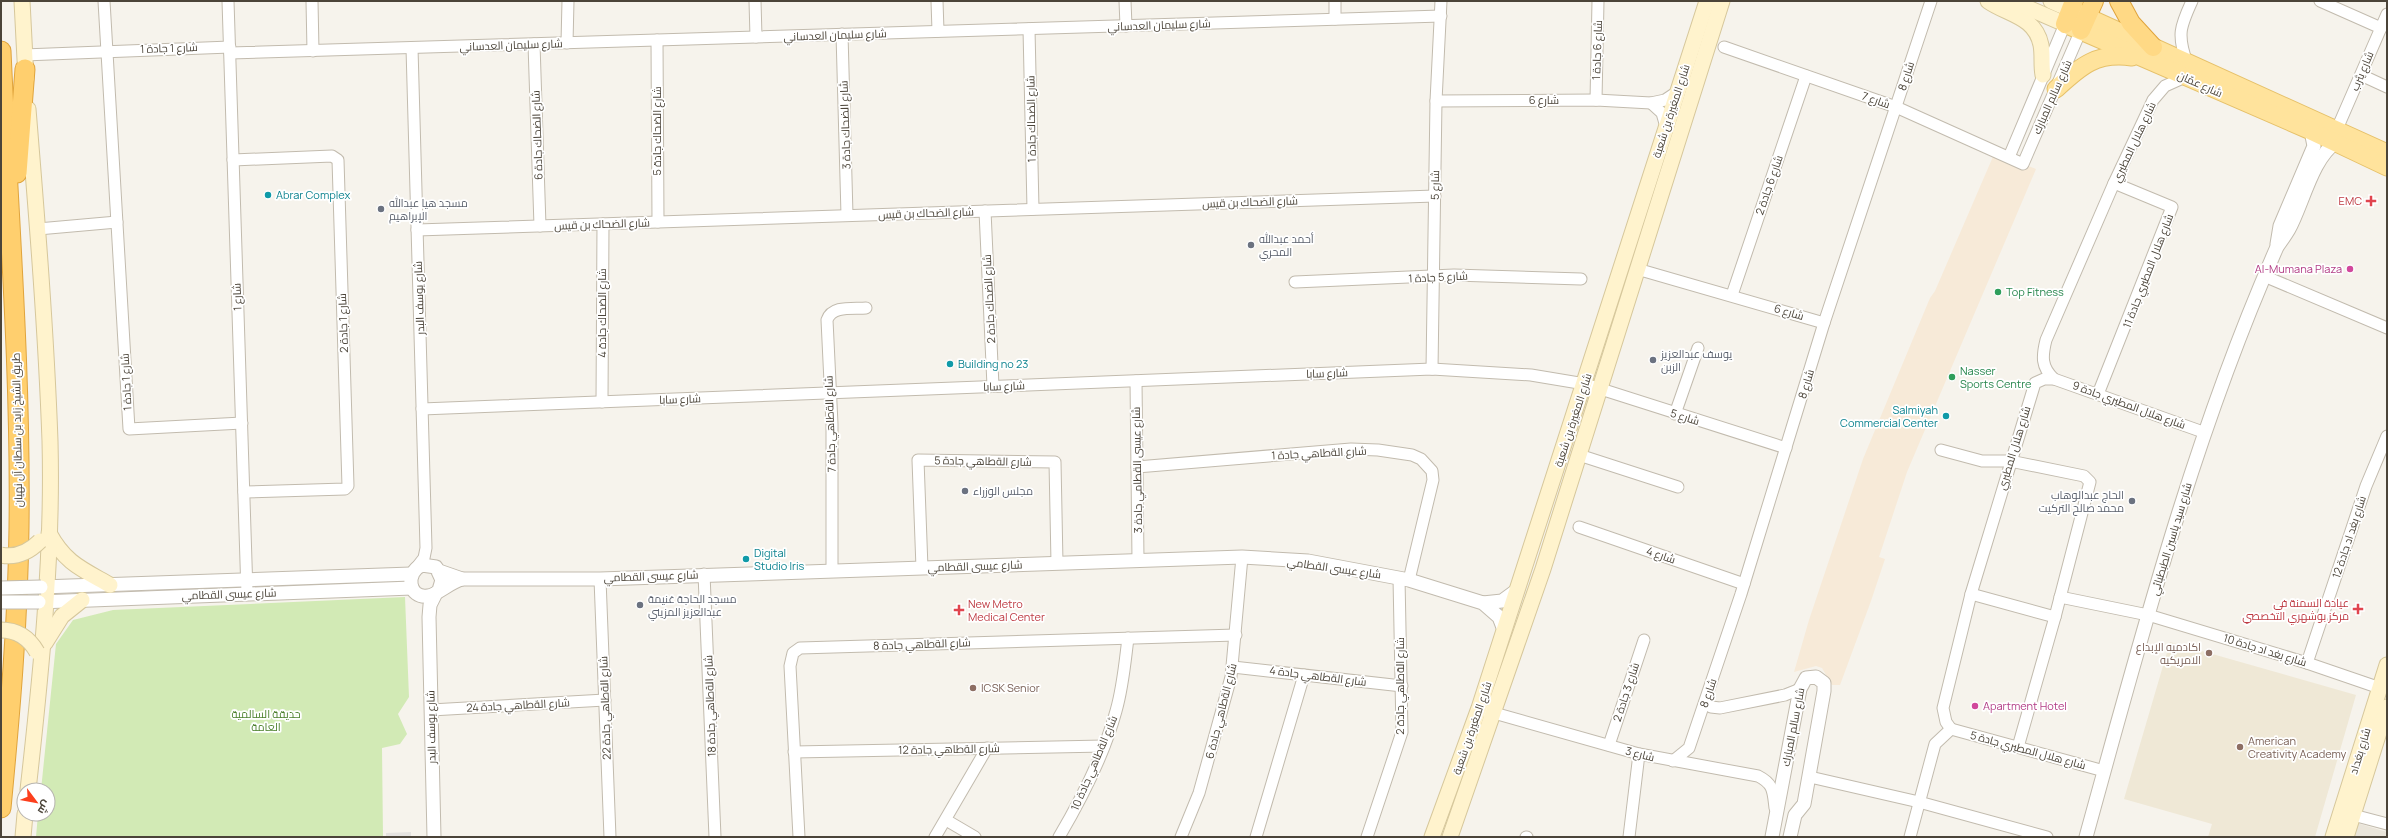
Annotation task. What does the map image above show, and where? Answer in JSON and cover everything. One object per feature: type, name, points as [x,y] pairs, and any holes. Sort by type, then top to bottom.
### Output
[{"type":"highway","points":[[2119,1],[2148,52]]},
{"type":"highway","name":"طريق الشيخ زايد بن سلطان آل نهيان","points":[[1,51],[17,395],[19,526],[15,639],[1,808]]},
{"type":"highway","points":[[10,252],[25,62]]},
{"type":"main road","points":[[22,1],[25,62],[38,229],[50,442],[41,654],[29,782]]},
{"type":"main road","name":"شارع المغيرة بن شعبة","points":[[1450,837],[1486,711],[1504,630],[1706,1]]},
{"type":"main road","name":"شارع المغيرة بن شعبة","points":[[1432,837],[1486,711],[1579,455],[1722,1]]},
{"type":"main road","points":[[1988,1],[2023,18],[2034,30],[2041,44],[2043,75]]},
{"type":"main road","name":"شارع عمّان","points":[[2012,1],[2079,14]]},
{"type":"main road","name":"شارع عمّان","points":[[2051,1],[2079,14],[2148,52],[2310,131],[2337,136],[2387,167]]},
{"type":"main road","points":[[2053,94],[2076,70],[2094,60],[2113,55],[2148,52]]},
{"type":"main road","name":"شارع عمّان","points":[[2186,70],[2337,136],[2387,153]]},
{"type":"main road","points":[[1,555],[20,554],[31,549],[46,533]]},
{"type":"main road","points":[[46,533],[74,565],[110,585]]},
{"type":"main road","points":[[41,654],[58,621],[82,600]]},
{"type":"main road","points":[[1,630],[20,634],[30,641],[41,654]]},
{"type":"main road","name":"شارع بغداد","points":[[2333,837],[2387,665]]},
{"type":"main road","name":"شارع بغداد","points":[[2346,837],[2387,707]]},
{"type":"main road","points":[[23,837],[24,822]]},
{"type":"street","name":"شارع 1 جادة 1","points":[[104,1],[129,429],[242,424]]},
{"type":"street","name":"شارع 1","points":[[228,1],[247,587]]},
{"type":"street","points":[[312,1],[313,51]]},
{"type":"street","points":[[567,43],[568,1]]},
{"type":"street","points":[[755,1],[756,37]]},
{"type":"street","points":[[937,1],[938,32]]},
{"type":"street","points":[[1125,1],[1126,26]]},
{"type":"street","points":[[1335,1],[1335,19]]},
{"type":"street","name":"شارع 5","points":[[1432,369],[1436,101],[1441,1]]},
{"type":"street","name":"شارع 6 جادة 1","points":[[1596,100],[1598,1]]},
{"type":"street","name":"شارع 8","points":[[1673,761],[1689,748],[1705,702],[1744,584],[1824,323],[1931,1]]},
{"type":"street","points":[[2186,70],[2179,37],[2186,13],[2192,1]]},
{"type":"street","points":[[2320,1],[2381,28]]},
{"type":"street","name":"شارع سالم المبارك","points":[[2009,158],[2043,75],[2079,14]]},
{"type":"street","name":"شارع سالم المبارك","points":[[2023,164],[2053,94],[2079,14]]},
{"type":"street","name":"شارع يثرب","points":[[2337,136],[2360,75],[2387,14]]},
{"type":"street","name":"شارع سليمان العدساني","points":[[230,50],[313,51],[1441,16]]},
{"type":"street","name":"شارع الضحاك جادة 1","points":[[1029,29],[1034,209]]},
{"type":"street","name":"شارع الضحاك جادة 3","points":[[842,34],[848,216]]},
{"type":"street","name":"شارع الضحاك جادة 5","points":[[657,40],[658,222]]},
{"type":"street","name":"شارع الضحاك جادة 6","points":[[534,44],[540,226]]},
{"type":"street","name":"شارع 7","points":[[1724,47],[1896,107],[2023,164]]},
{"type":"street","name":"شارع يوسف البدر","points":[[412,48],[426,548],[424,558],[414,570]]},
{"type":"street","points":[[25,62],[108,50]]},
{"type":"street","name":"شارع 1 جادة 1","points":[[108,50],[230,50]]},
{"type":"street","name":"شارع هلال المطيري","points":[[2054,379],[2046,372],[2043,364],[2042,356],[2046,340],[2114,183],[2159,91],[2186,70]]},
{"type":"street","points":[[2360,75],[2387,87]]},
{"type":"street","name":"شارع 6 جادة 2","points":[[1732,295],[1806,76]]},
{"type":"street","points":[[2035,94],[2041,89],[2046,89],[2053,94]]},
{"type":"street","name":"شارع 6","points":[[1436,101],[1596,100],[1651,103],[1665,100],[1677,92]]},
{"type":"street","points":[[1651,103],[1662,113],[1666,127]]},
{"type":"street","name":"شارع سيد ياسين الطبطبائي","points":[[2276,248],[2280,226],[2314,146],[2310,131]]},
{"type":"street","name":"شارع سيد ياسين الطبطبائي","points":[[2086,837],[2148,615],[2203,432],[2276,248],[2289,229],[2321,159],[2337,136]]},
{"type":"street","name":"شارع 1 جادة 2","points":[[233,160],[336,157],[344,347],[347,488],[244,492]]},
{"type":"street","name":"شارع هلال المطيري جادة 11","points":[[2098,394],[2172,207],[2114,183]]},
{"type":"street","name":"شارع الضحاك بن قيس","points":[[417,230],[1435,196]]},
{"type":"street","name":"شارع الضحاك جادة 2","points":[[985,211],[994,386]]},
{"type":"street","points":[[38,229],[117,222]]},
{"type":"street","name":"شارع الضحاك جادة 4","points":[[602,224],[602,402]]},
{"type":"street","name":"شارع 6","points":[[1638,268],[1824,323]]},
{"type":"street","name":"شارع 5 جادة 1","points":[[1295,282],[1497,275],[1580,279]]},
{"type":"street","points":[[2264,276],[2387,328]]},
{"type":"street","name":"شارع الةطاهي جادة 7","points":[[832,571],[832,424],[827,324],[828,317],[836,310],[866,308]]},
{"type":"street","points":[[1675,414],[1698,348]]},
{"type":"street","name":"شارع سابا","points":[[422,409],[1432,369],[1531,375],[1584,384]]},
{"type":"street","name":"شارع هلال المطيري","points":[[1951,729],[1946,722],[1943,708],[1970,594],[2033,386],[2038,380],[2054,379]]},
{"type":"street","name":"شارع هلال المطيري جادة 9","points":[[2054,379],[2203,432]]},
{"type":"street","name":"شارع عيسى القطامي جادة 3","points":[[1136,381],[1138,560]]},
{"type":"street","name":"شارع 5","points":[[1584,384],[1786,448]]},
{"type":"street","name":"شارع بغد اد جادة 12","points":[[2307,663],[2366,486],[2387,436]]},
{"type":"street","name":"شارع الةطاهي جادة 1","points":[[1137,467],[1351,449],[1412,455],[1427,464],[1432,471],[1433,480],[1404,579]]},
{"type":"street","points":[[1940,450],[1982,461],[2010,461],[2084,476],[2090,482],[2055,617],[2018,747]]},
{"type":"street","points":[[1579,455],[1678,487]]},
{"type":"street","name":"شارع الةطاهي جادة 5","points":[[922,568],[918,460],[1055,462],[1057,563]]},
{"type":"street","name":"شارع 4","points":[[1579,527],[1744,584]]},
{"type":"street","name":"شارع يوسف البدر","points":[[426,548],[429,558],[438,569]]},
{"type":"street","name":"شارع عيسى القطامي","points":[[438,569],[462,579],[600,579],[704,574],[1242,557],[1308,561],[1404,579],[1483,603],[1502,601],[1517,590]]},
{"type":"street","name":"شارع الةطاهي جادة 6","points":[[1181,837],[1199,793],[1233,666],[1242,557]]},
{"type":"street","points":[[427,564],[438,569],[442,580],[437,592],[426,596],[414,590],[414,570],[427,564]]},
{"type":"street","name":"شارع عيسى القطامي","points":[[43,594],[82,600],[247,587],[414,570]]},
{"type":"street","name":"شارع الةطاهي جادة 18","points":[[704,574],[715,837]]},
{"type":"street","name":"شارع عيسى القطامي","points":[[437,592],[462,579]]},
{"type":"street","name":"شارع الةطاهي جادة 22","points":[[600,579],[610,837]]},
{"type":"street","name":"شارع الةطاهي جادة 2","points":[[1367,837],[1401,738],[1404,579]]},
{"type":"street","name":"شارع عيسى القطامي","points":[[43,594],[110,585],[414,590]]},
{"type":"street","points":[[1,588],[43,594]]},
{"type":"street","name":"شارع يوسف البدر","points":[[414,590],[424,604],[428,617]]},
{"type":"street","name":"شارع يوسف البدر","points":[[434,837],[428,617],[430,605],[437,592]]},
{"type":"street","points":[[1,602],[43,594]]},
{"type":"street","points":[[1970,594],[2055,617]]},
{"type":"street","name":"شارع بغد اد جادة 10","points":[[2060,597],[2148,615],[2307,663],[2380,688]]},
{"type":"street","name":"شارع عيسى القطامي","points":[[1483,603],[1499,617],[1504,630]]},
{"type":"street","name":"شارع الةطاهي جادة 8","points":[[799,837],[790,661],[793,653],[800,648],[1236,635]]},
{"type":"street","name":"شارع الةطاهي جادة 10","points":[[1059,837],[1078,803],[1104,746],[1119,699],[1128,638]]},
{"type":"street","name":"شارع 3 جادة 2","points":[[1609,745],[1644,640]]},
{"type":"street","name":"شارع الةطاهي جادة 4","points":[[1233,666],[1402,686]]},
{"type":"street","points":[[1256,837],[1304,675]]},
{"type":"street","name":"شارع سالم المبارك","points":[[1772,837],[1800,689],[1802,681],[1811,676],[1821,679],[1824,687],[1810,777],[1804,804],[1795,815],[1790,837]]},
{"type":"street","points":[[1705,702],[1711,707],[1720,708],[1785,695],[1800,689]]},
{"type":"street","name":"شارع الةطاهي جادة 24","points":[[431,710],[605,700]]},
{"type":"street","name":"شارع 3","points":[[1486,711],[1639,754],[1758,776],[1767,781],[1773,787],[1776,815]]},
{"type":"street","points":[[1910,837],[1935,744],[1951,729]]},
{"type":"street","name":"شارع هلال المطيري جادة 5","points":[[1951,729],[2104,770]]},
{"type":"street","name":"شارع الةطاهي جادة 12","points":[[794,752],[1104,746]]},
{"type":"street","points":[[935,837],[988,748]]},
{"type":"street","points":[[1629,837],[1639,754]]},
{"type":"street","points":[[1810,777],[1919,802],[2047,837]]},
{"type":"street","points":[[2353,815],[2387,824]]},
{"type":"street","points":[[946,820],[975,837]]},
{"type":"shaded area","points":[[1995,152],[2036,169],[1907,472],[1879,557],[1885,559],[1840,685],[1832,685],[1822,668],[1816,666],[1794,672],[1809,620],[1863,459],[1930,298],[1935,291]]},
{"type":"shaded area","name":"American Creativity Academy","points":[[2170,642],[2356,695],[2315,837],[2208,837],[2212,824],[2124,799]]},
{"type":"shaded area","points":[[2357,823],[2387,832],[2387,837],[2352,837]]},
{"type":"shaded area","points":[[411,832],[411,837],[386,837],[386,833]]},
{"type":"green space","name":"حديقة السالمية العامة","points":[[405,597],[409,697],[398,714],[407,734],[400,744],[382,748],[383,837],[36,837],[37,822],[56,822],[56,782],[42,782],[56,644],[73,620],[113,610]]},
{"type":"place","name":"Abrar Complex","points":[[268,195]]},
{"type":"place","name":"EMC","points":[[2371,201]]},
{"type":"place","name":"مسجد هيا عبدالله الإبراهيم","points":[[381,209]]},
{"type":"place","name":"أحمد عبدالله المحري","points":[[1251,245]]},
{"type":"place","name":"Al-Mumana Plaza","points":[[2350,269]]},
{"type":"place","name":"Top Fitness","points":[[1998,292]]},
{"type":"place","name":"يوسف عبدالعزيز الزبن","points":[[1653,360]]},
{"type":"place","name":"Building no 23","points":[[950,364]]},
{"type":"place","name":"Nasser Sports Centre","points":[[1952,377]]},
{"type":"place","name":"Salmiyah Commercial Center","points":[[1946,416]]},
{"type":"place","name":"مجلس الوزراء","points":[[965,491]]},
{"type":"place","name":"الحاج عبدالوهاب محمد صالح التركيت","points":[[2132,501]]},
{"type":"place","name":"Digital Studio Iris","points":[[746,559]]},
{"type":"place","name":"مسجد الحاجة غنيمة عبدالعزيز المزيني","points":[[640,605]]},
{"type":"place","name":"عيادة السمنة في مركز بوشهري التخصصي","points":[[2358,609]]},
{"type":"place","name":"New Metro Medical Center","points":[[959,610]]},
{"type":"place","name":"اكادميه الإبداع الامريكيه","points":[[2209,653]]},
{"type":"place","name":"ICSK Senior","points":[[973,688]]},
{"type":"place","name":"Apartment Hotel","points":[[1975,706]]},
{"type":"place","name":"American Creativity Academy","points":[[2240,747]]}]
